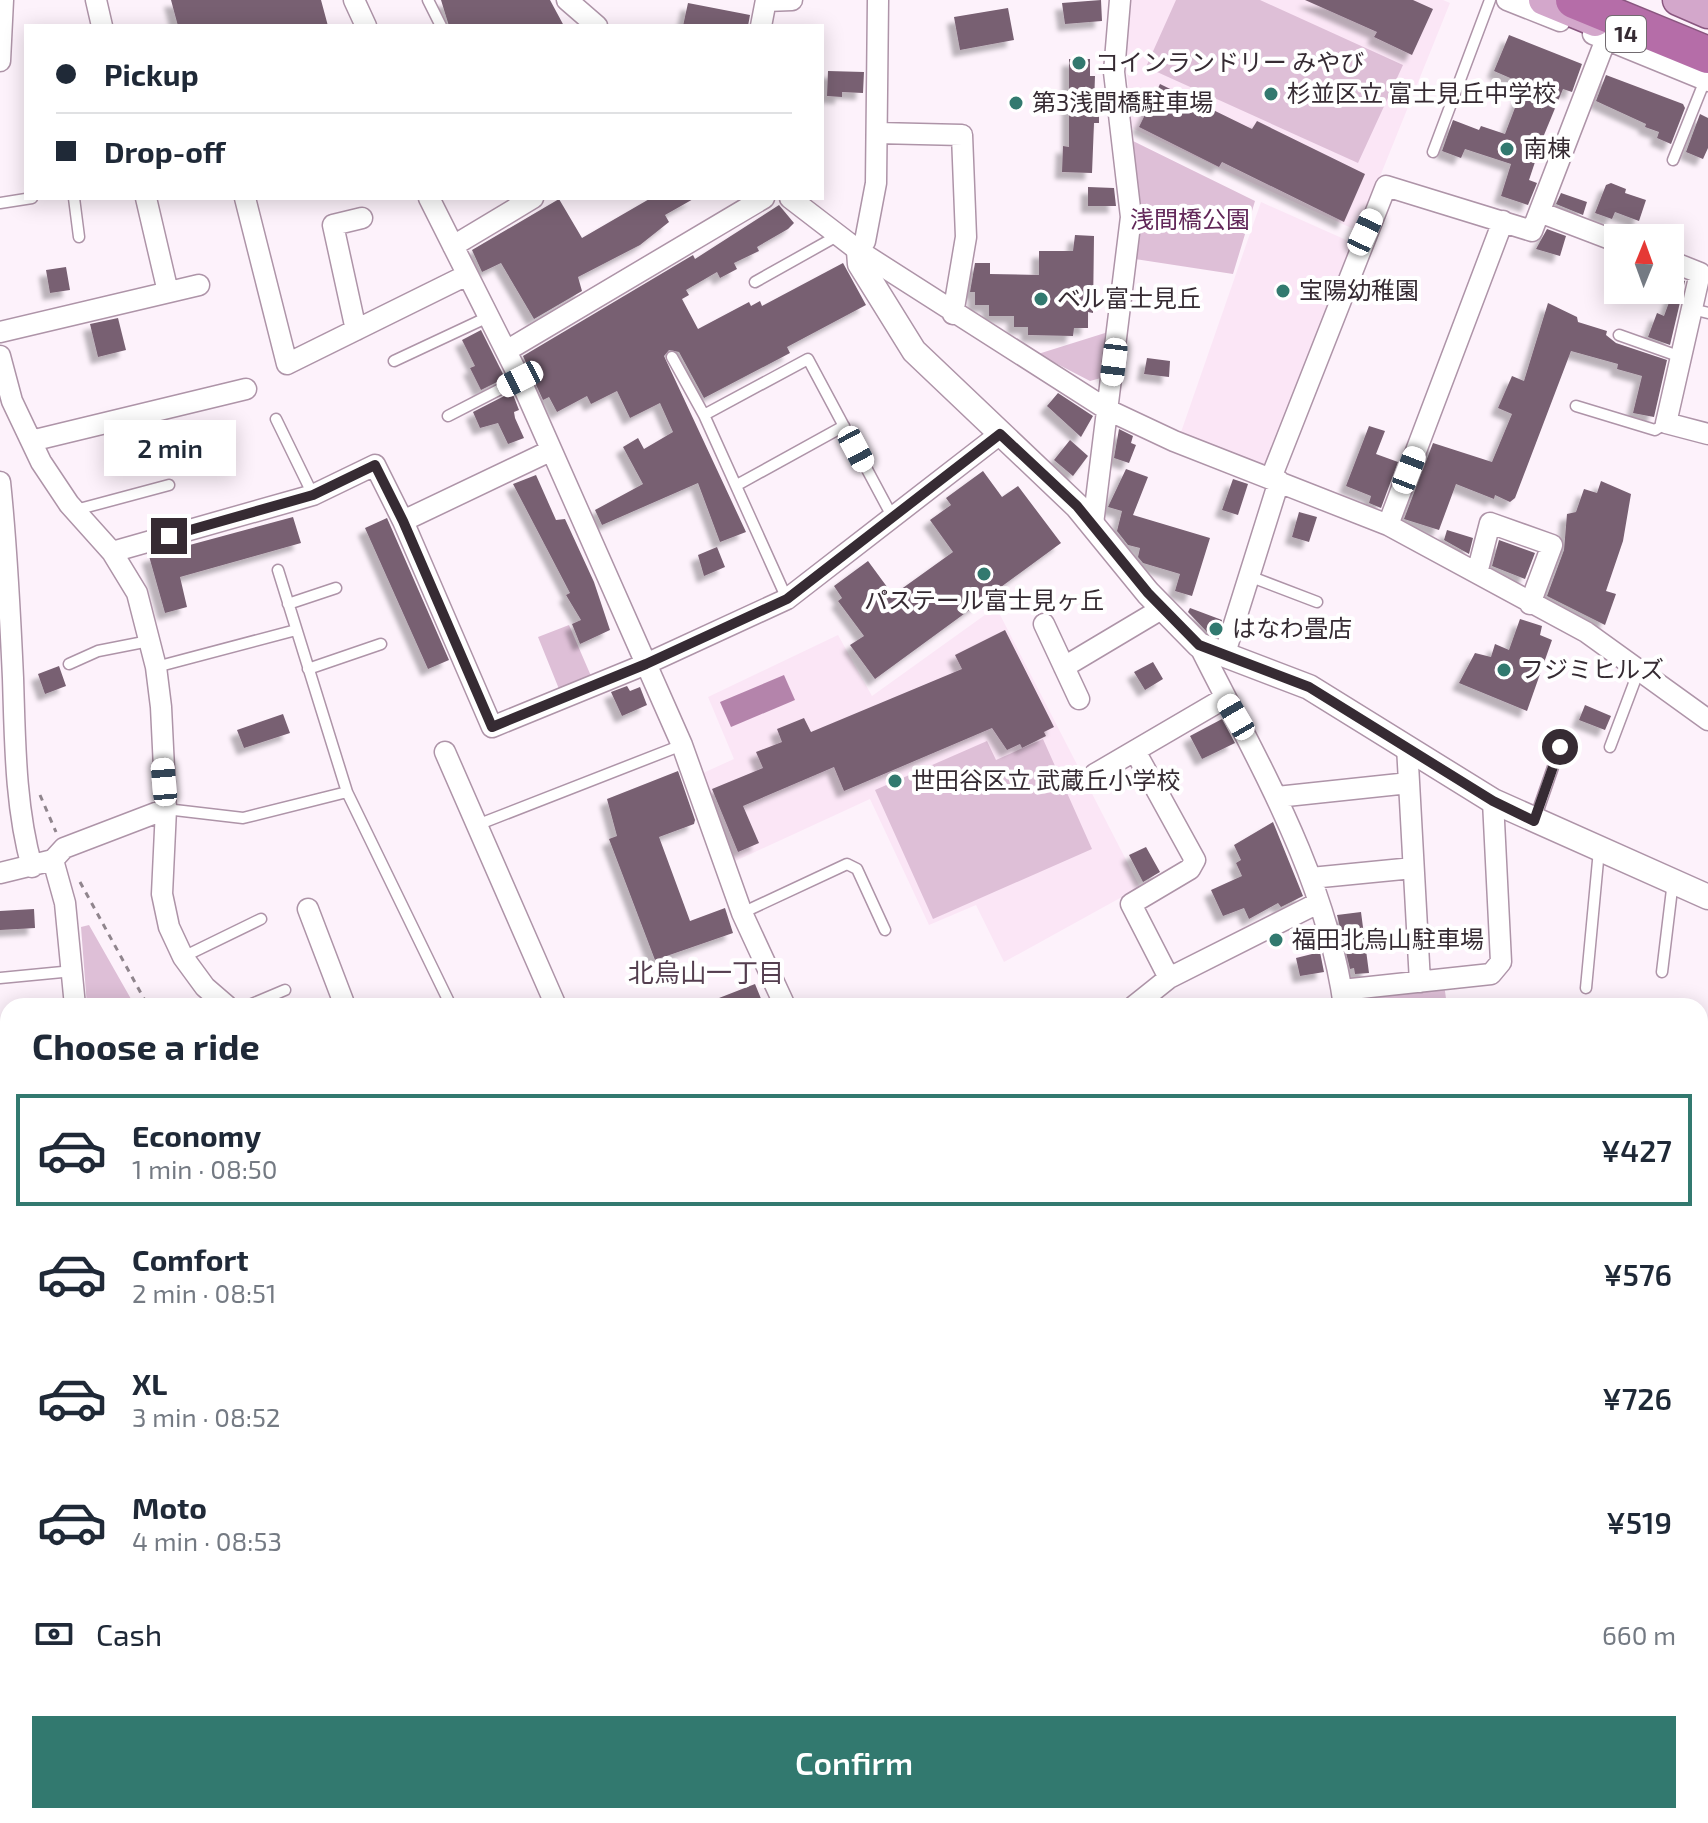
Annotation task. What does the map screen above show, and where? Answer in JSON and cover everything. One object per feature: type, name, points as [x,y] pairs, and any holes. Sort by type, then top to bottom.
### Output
[{"type":"highway","points":[[1574,0],[1707,71]]},
{"type":"highway","points":[[1637,0],[1708,29]]},
{"type":"main road","name":"14","points":[[1544,0],[1707,71]]},
{"type":"main road","name":"14","points":[[1678,0],[1708,13]]},
{"type":"street","points":[[96,0],[102,24]]},
{"type":"street","points":[[354,0],[365,24]]},
{"type":"street","points":[[567,0],[595,24]]},
{"type":"street","points":[[761,24],[766,0],[792,0]]},
{"type":"street","points":[[878,0],[876,183],[865,241],[859,251],[860,264],[902,337],[1093,524],[1163,608],[1199,645],[1277,797],[1311,878],[1343,998],[1420,982],[1491,974],[1501,962],[1493,801]]},
{"type":"street","points":[[1093,524],[1131,217],[1114,72],[1120,0]]},
{"type":"street","points":[[1507,0],[1606,39],[1707,71]]},
{"type":"street","points":[[0,61],[9,4]]},
{"type":"street","points":[[1225,653],[1275,480],[1386,186],[1532,231],[1542,213],[1606,39]]},
{"type":"street","points":[[877,133],[962,135],[966,237],[953,314]]},
{"type":"street","points":[[146,200],[168,292]]},
{"type":"street","points":[[246,200],[287,364],[467,275]]},
{"type":"street","points":[[430,200],[520,379],[682,745],[742,913],[781,998]]},
{"type":"street","points":[[453,246],[530,200]]},
{"type":"street","points":[[506,351],[761,200]]},
{"type":"street","points":[[792,200],[837,236],[953,314],[1108,410],[1174,441],[1388,525],[1586,632],[1708,720]]},
{"type":"street","points":[[1542,213],[1604,237]]},
{"type":"street","points":[[356,330],[333,225],[362,218]]},
{"type":"street","points":[[1388,525],[1503,221]]},
{"type":"street","points":[[1684,267],[1700,273],[1700,311],[1681,357],[1666,423],[1708,434]]},
{"type":"street","points":[[0,332],[199,285]]},
{"type":"street","points":[[1,365],[12,401],[31,441],[77,514],[112,552],[137,593],[156,667],[166,809],[162,894],[169,927],[183,957],[205,987],[218,998]]},
{"type":"street","points":[[31,441],[136,408],[246,389]]},
{"type":"street","points":[[112,552],[313,495],[375,465],[403,521],[492,727],[646,664],[787,599],[1000,434]]},
{"type":"street","points":[[403,521],[550,451]]},
{"type":"street","points":[[0,482],[8,740],[32,867]]},
{"type":"street","points":[[1477,573],[1490,523],[1552,545],[1530,604]]},
{"type":"street","points":[[1064,667],[1163,608]]},
{"type":"street","points":[[1044,624],[1079,699]]},
{"type":"street","points":[[1199,645],[1309,687],[1493,801],[1708,897]]},
{"type":"street","points":[[1095,774],[1225,698]]},
{"type":"street","points":[[1407,746],[1420,982]]},
{"type":"street","points":[[1135,751],[1195,860],[1190,869],[1131,904],[1169,978]]},
{"type":"street","points":[[445,752],[553,998]]},
{"type":"street","points":[[1277,797],[1409,783]]},
{"type":"street","points":[[0,873],[32,867],[166,809]]},
{"type":"street","points":[[58,854],[75,998]]},
{"type":"street","points":[[1311,878],[1413,868]]},
{"type":"street","points":[[1144,998],[1169,978],[1318,903]]},
{"type":"street","points":[[308,909],[342,998]]},
{"type":"lane","points":[[428,0],[440,24]]},
{"type":"lane","points":[[1433,152],[1490,0]]},
{"type":"lane","points":[[1673,160],[1707,71]]},
{"type":"lane","points":[[0,203],[24,199]]},
{"type":"lane","points":[[74,200],[79,237]]},
{"type":"lane","points":[[755,282],[837,236]]},
{"type":"lane","points":[[394,361],[488,317]]},
{"type":"lane","points":[[1619,335],[1681,357]]},
{"type":"lane","points":[[672,357],[704,415],[787,599]]},
{"type":"lane","points":[[704,415],[808,359],[893,518]]},
{"type":"lane","points":[[448,416],[520,379]]},
{"type":"lane","points":[[1576,406],[1655,430],[1666,423]]},
{"type":"lane","points":[[276,419],[313,495]]},
{"type":"lane","points":[[737,485],[844,426]]},
{"type":"lane","points":[[77,514],[83,508],[169,485]]},
{"type":"lane","points":[[278,570],[347,792],[447,998]]},
{"type":"lane","points":[[1249,576],[1317,602]]},
{"type":"lane","points":[[288,604],[336,588]]},
{"type":"lane","points":[[156,667],[296,630]]},
{"type":"lane","points":[[69,664],[98,651],[149,641]]},
{"type":"lane","points":[[308,669],[381,644]]},
{"type":"lane","points":[[1610,747],[1640,668]]},
{"type":"lane","points":[[477,825],[682,745]]},
{"type":"lane","points":[[1534,821],[1560,747]]},
{"type":"lane","points":[[166,809],[243,818],[347,792]]},
{"type":"lane","points":[[1586,988],[1600,849]]},
{"type":"lane","points":[[742,913],[847,864],[857,869],[885,930]]},
{"type":"lane","points":[[1662,972],[1673,879]]},
{"type":"lane","points":[[183,957],[261,919]]},
{"type":"lane","points":[[0,978],[73,971]]},
{"type":"lane","points":[[266,998],[285,990]]},
{"type":"path","points":[[39,794],[58,854],[143,998]]},
{"type":"shaded area","name":"杉並区立 富士見丘中学校","points":[[1130,0],[1443,0],[1450,3],[1358,231],[1132,128],[1126,61]]},
{"type":"shaded area","name":"宝陽幼稚園","points":[[1261,202],[1353,243],[1271,459],[1258,469],[1180,435]]},
{"type":"shaded area","name":"世田谷区立 武蔵丘小学校","points":[[996,607],[1140,887],[1004,962],[976,905],[929,925],[870,799],[733,862],[703,773],[734,759],[708,697],[838,635],[872,696]]},
{"type":"shaded area","points":[[784,675],[795,700],[731,727],[720,702]]},
{"type":"green space","points":[[1176,0],[1260,0],[1403,65],[1358,163],[1146,67]]},
{"type":"green space","name":"浅間橋公園","points":[[1133,141],[1255,201],[1233,274],[1135,259],[1141,215]]},
{"type":"green space","points":[[1105,333],[1101,378],[1090,381],[1038,354]]},
{"type":"green space","points":[[569,625],[591,676],[559,689],[538,637]]},
{"type":"green space","points":[[1043,739],[1092,849],[933,919],[875,790],[987,741],[996,760]]},
{"type":"green space","points":[[89,925],[130,998],[86,998],[81,927]]},
{"type":"green space","points":[[1444,984],[1446,998],[1354,998],[1359,994]]},
{"type":"building","points":[[171,0],[321,0],[327,24],[177,24]]},
{"type":"building","points":[[441,0],[550,0],[563,24],[448,24]]},
{"type":"building","points":[[1101,0],[1102,21],[1065,24],[1062,3]]},
{"type":"building","points":[[1305,0],[1413,0],[1433,9],[1412,55],[1374,37],[1377,32]]},
{"type":"building","points":[[688,3],[750,15],[748,24],[683,24]]},
{"type":"building","points":[[1008,8],[1014,40],[960,50],[954,17]]},
{"type":"building","points":[[1509,35],[1582,64],[1572,92],[1563,89],[1544,135],[1529,180],[1537,183],[1528,205],[1501,196],[1511,164],[1465,149],[1461,158],[1442,151],[1453,120],[1479,130],[1481,126],[1505,134],[1524,84],[1494,71]]},
{"type":"building","points":[[1069,59],[1090,59],[1090,76],[1095,76],[1094,104],[1099,104],[1099,123],[1094,123],[1092,173],[1062,172],[1063,146],[1069,147]]},
{"type":"building","points":[[828,71],[864,72],[863,93],[842,92],[842,97],[827,96]]},
{"type":"building","points":[[1606,75],[1683,104],[1685,108],[1671,144],[1657,138],[1659,132],[1645,127],[1646,124],[1596,101]]},
{"type":"building","points":[[1160,84],[1252,129],[1257,121],[1365,174],[1344,222],[1222,162],[1219,167],[1139,127]]},
{"type":"building","points":[[1700,114],[1708,118],[1708,148],[1703,159],[1686,152]]},
{"type":"building","points":[[1611,183],[1626,189],[1625,193],[1646,200],[1639,221],[1615,212],[1612,219],[1595,213],[1606,185]]},
{"type":"building","points":[[1088,187],[1114,188],[1116,206],[1088,206]]},
{"type":"building","points":[[1561,193],[1587,202],[1583,215],[1556,204]]},
{"type":"building","points":[[557,200],[582,238],[648,200],[691,200],[665,215],[669,222],[640,245],[578,277],[582,291],[534,319],[501,263],[482,272],[472,250]]},
{"type":"building","points":[[779,205],[794,223],[788,229],[757,247],[759,251],[734,263],[737,269],[720,278],[717,272],[686,290],[689,295],[682,299],[698,329],[749,302],[751,306],[760,301],[762,306],[843,263],[866,305],[787,347],[790,353],[704,398],[679,352],[669,350],[664,356],[746,532],[720,542],[698,483],[602,525],[595,510],[643,484],[623,447],[638,438],[644,449],[673,432],[660,403],[630,418],[617,391],[591,404],[587,396],[557,412],[549,397],[543,400],[523,356],[693,255],[695,259]]},
{"type":"building","points":[[1547,229],[1566,236],[1560,256],[1536,249]]},
{"type":"building","name":"ベル富士見丘","points":[[1075,235],[1094,236],[1093,313],[1088,312],[1088,328],[1074,328],[1073,336],[1028,335],[1028,327],[1014,327],[1014,316],[989,316],[989,305],[975,305],[975,292],[970,292],[975,263],[990,263],[990,274],[1039,275],[1039,251],[1073,251]]},
{"type":"building","points":[[66,267],[70,290],[50,293],[46,270]]},
{"type":"building","points":[[1548,303],[1577,317],[1578,322],[1607,331],[1606,335],[1616,343],[1667,360],[1654,417],[1633,413],[1642,376],[1617,369],[1618,364],[1571,351],[1515,498],[1510,502],[1495,495],[1494,499],[1456,484],[1439,530],[1404,519],[1433,443],[1492,462],[1512,414],[1498,408],[1512,376],[1524,381]]},
{"type":"building","points":[[1668,304],[1680,304],[1670,345],[1648,337],[1657,313],[1664,316]]},
{"type":"building","points":[[118,318],[126,350],[98,357],[90,324]]},
{"type":"building","points":[[481,330],[505,378],[481,390],[470,368],[475,366],[462,340]]},
{"type":"building","points":[[1147,358],[1170,361],[1169,377],[1144,374]]},
{"type":"building","points":[[512,392],[519,410],[514,412],[515,418],[524,438],[508,444],[498,423],[480,428],[473,412]]},
{"type":"building","points":[[1058,393],[1093,416],[1081,437],[1047,406]]},
{"type":"building","points":[[1369,426],[1385,431],[1376,454],[1398,462],[1381,508],[1369,503],[1371,496],[1346,486]]},
{"type":"building","points":[[1119,429],[1133,436],[1131,443],[1136,445],[1129,463],[1114,458]]},
{"type":"building","points":[[1070,440],[1088,456],[1073,476],[1054,460]]},
{"type":"building","points":[[1126,469],[1148,477],[1133,515],[1210,538],[1192,596],[1175,591],[1180,574],[1143,563],[1138,557],[1140,548],[1128,545],[1117,531],[1122,511],[1108,507]]},
{"type":"building","name":"パステール富士見ヶ丘","points":[[983,471],[1002,497],[1018,486],[1061,543],[875,679],[850,645],[864,636],[838,601],[842,598],[834,586],[868,561],[893,595],[953,552],[930,520],[951,505],[946,498]]},
{"type":"building","points":[[536,475],[556,520],[565,519],[594,582],[610,630],[580,644],[572,624],[581,620],[566,595],[570,593],[513,484]]},
{"type":"building","points":[[1233,479],[1248,484],[1238,515],[1222,510]]},
{"type":"building","points":[[1601,481],[1631,494],[1623,541],[1606,591],[1616,594],[1605,625],[1547,596],[1564,550],[1567,514],[1576,512],[1584,489],[1597,493]]},
{"type":"building","points":[[1299,512],[1317,517],[1309,542],[1292,537]]},
{"type":"building","points":[[293,517],[301,543],[180,577],[187,607],[165,613],[149,556]]},
{"type":"building","points":[[387,518],[449,660],[428,669],[365,528]]},
{"type":"building","points":[[1447,530],[1473,538],[1469,554],[1444,540]]},
{"type":"building","points":[[1499,540],[1535,553],[1525,579],[1492,566]]},
{"type":"building","points":[[717,547],[725,567],[704,576],[698,555]]},
{"type":"building","points":[[1190,608],[1222,620],[1217,636],[1207,632],[1188,612]]},
{"type":"building","name":"フジミヒルズ","points":[[1520,619],[1542,626],[1540,635],[1552,640],[1527,711],[1459,683],[1475,653],[1491,657],[1495,644],[1509,650]]},
{"type":"building","points":[[1005,630],[1054,727],[1044,732],[1046,736],[1022,748],[1020,744],[1007,750],[992,728],[844,791],[834,767],[743,806],[759,843],[738,852],[712,789],[763,768],[756,752],[782,742],[777,729],[804,718],[811,732],[962,669],[955,655]]},
{"type":"building","points":[[1153,662],[1163,679],[1145,690],[1134,672]]},
{"type":"building","points":[[59,666],[66,686],[45,694],[38,674]]},
{"type":"building","points":[[627,686],[630,691],[640,687],[647,705],[622,716],[611,692]]},
{"type":"building","points":[[1585,705],[1611,716],[1605,730],[1579,720]]},
{"type":"building","points":[[283,714],[290,733],[244,748],[237,730]]},
{"type":"building","points":[[1222,719],[1235,743],[1202,759],[1190,736]]},
{"type":"building","points":[[678,771],[694,824],[659,837],[690,921],[725,908],[733,933],[655,960],[609,839],[617,836],[607,799]]},
{"type":"building","points":[[1273,822],[1303,896],[1281,907],[1278,903],[1249,919],[1244,908],[1223,916],[1211,890],[1242,876],[1236,863],[1241,860],[1234,845]]},
{"type":"building","points":[[1146,847],[1160,872],[1143,882],[1129,855]]},
{"type":"building","points":[[34,909],[35,928],[0,930],[0,911]]},
{"type":"building","points":[[1361,912],[1369,973],[1355,974],[1354,968],[1350,969],[1337,915]]},
{"type":"building","points":[[1320,952],[1324,972],[1300,976],[1296,958]]},
{"type":"building","points":[[755,984],[761,998],[719,998]]},
{"type":"place","name":"コインランドリー みやび","points":[[1079,63]]},
{"type":"place","name":"杉並区立 富士見丘中学校","points":[[1271,94]]},
{"type":"place","name":"第3浅間橋駐車場","points":[[1016,103]]},
{"type":"place","name":"南棟","points":[[1507,149]]},
{"type":"place","name":"宝陽幼稚園","points":[[1283,291]]},
{"type":"place","name":"ベル富士見丘","points":[[1041,299]]},
{"type":"place","name":"パステール富士見ヶ丘","points":[[984,574]]},
{"type":"place","name":"はなわ畳店","points":[[1216,629]]},
{"type":"place","name":"フジミヒルズ","points":[[1504,670]]},
{"type":"place","name":"世田谷区立 武蔵丘小学校","points":[[895,781]]},
{"type":"place","name":"福田北烏山駐車場","points":[[1276,940]]},
{"type":"district","name":"北烏山一丁目","points":[[706,973]]},
{"type":"route","points":[[169,536],[313,495],[375,465],[403,521],[492,727],[646,664],[787,599],[1000,434],[1077,506],[1148,593],[1199,645],[1309,687],[1493,801],[1534,821],[1560,747]]}]
